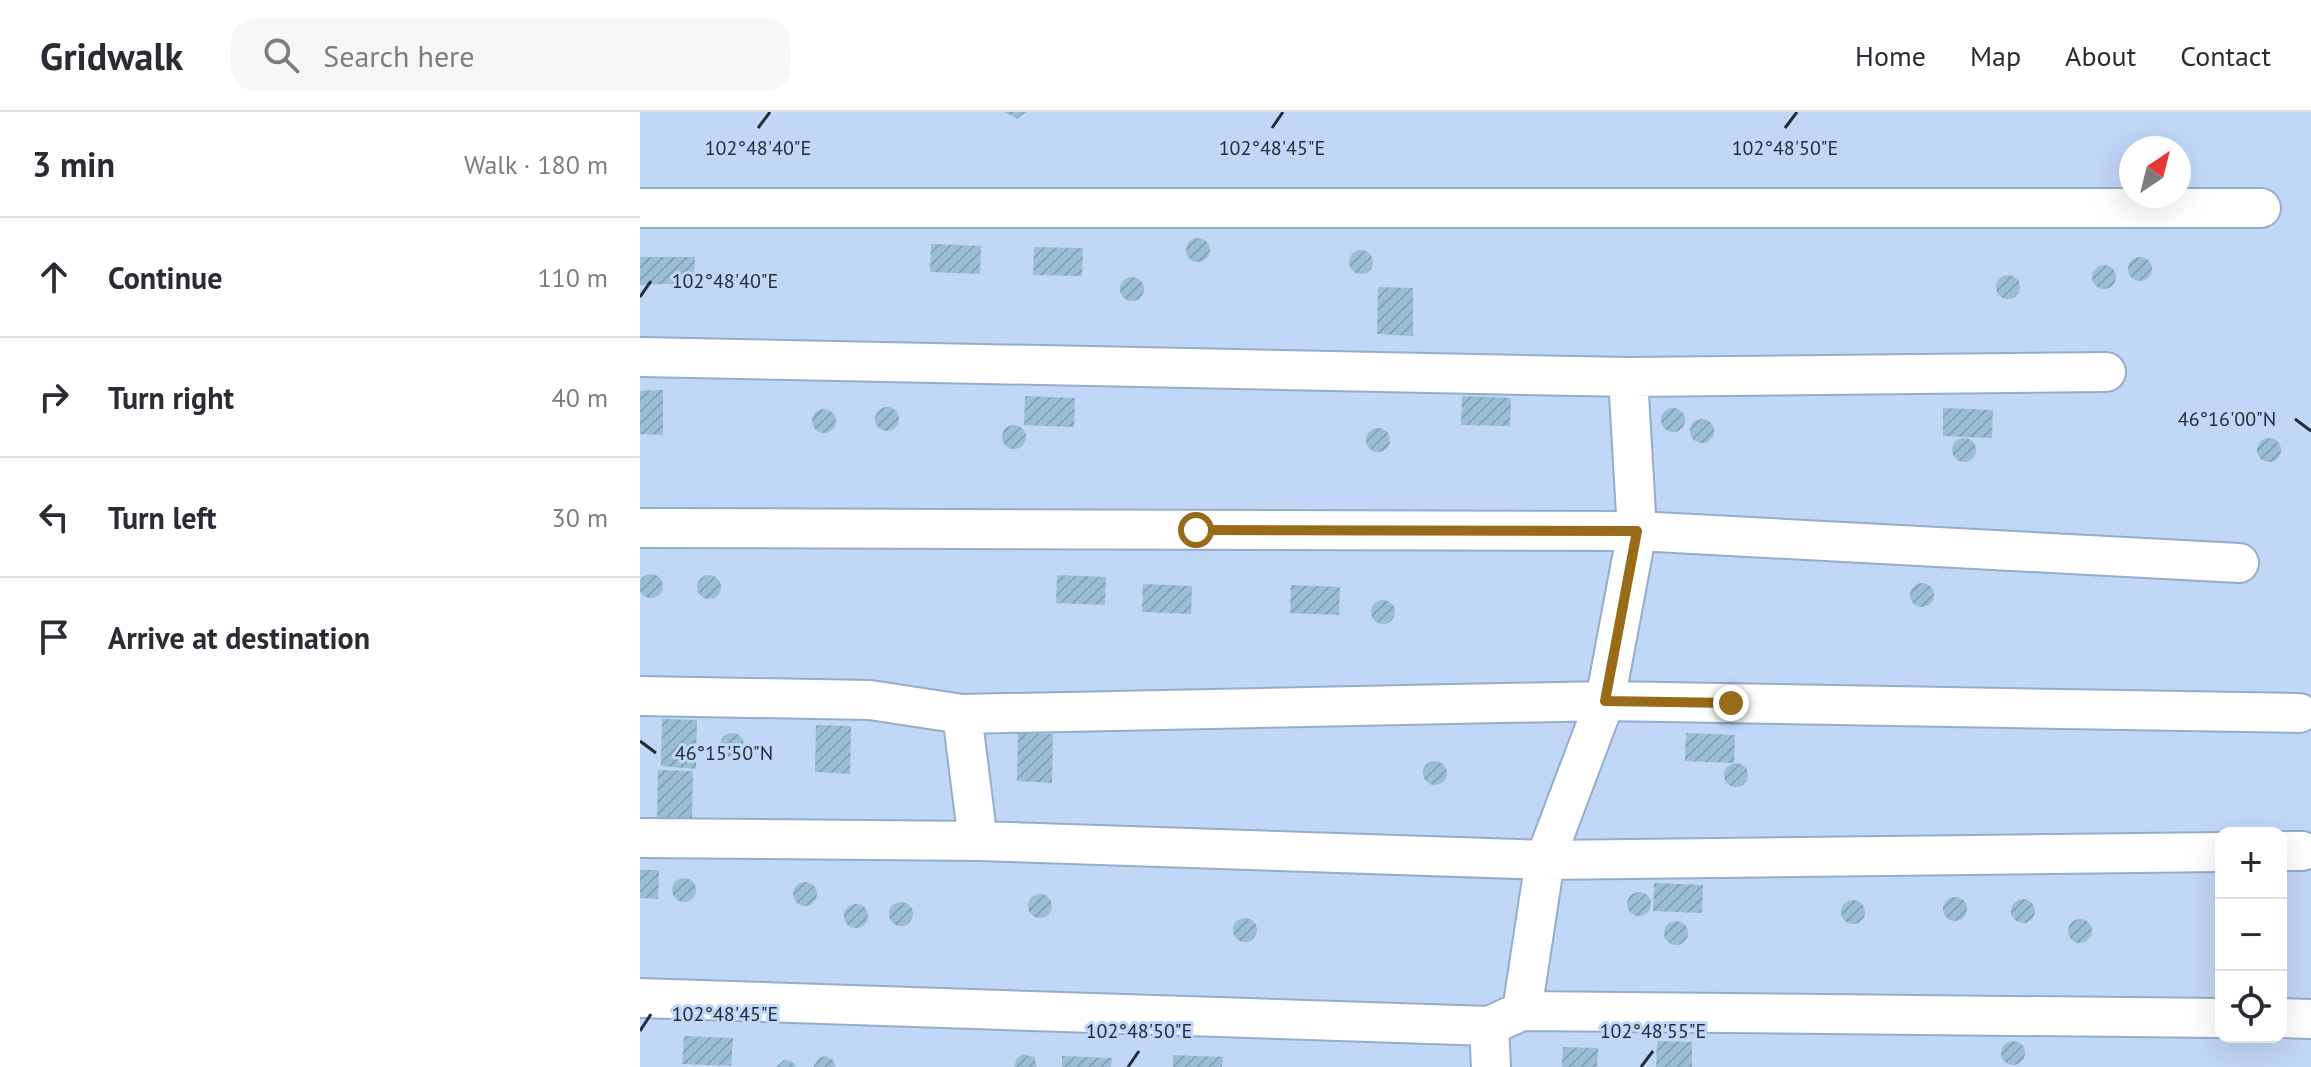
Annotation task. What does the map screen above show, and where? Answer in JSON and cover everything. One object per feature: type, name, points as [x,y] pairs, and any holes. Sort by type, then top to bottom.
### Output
[{"type":"street","points":[[640,208],[2261,208]]},
{"type":"street","points":[[640,357],[1628,377],[2106,372]]},
{"type":"street","points":[[1491,1067],[1545,860],[1605,701],[1637,531],[1628,377]]},
{"type":"street","points":[[640,528],[1637,531],[2239,563]]},
{"type":"street","points":[[640,696],[870,700],[962,714],[1605,701],[2299,713]]},
{"type":"street","points":[[962,714],[978,841]]},
{"type":"street","points":[[640,838],[978,841],[1545,860],[2215,852]]},
{"type":"street","points":[[640,998],[1505,1018],[2215,1018]]},
{"type":"street","points":[[2287,1018],[2311,1019]]},
{"type":"building","points":[[1005,112],[1026,112],[1017,119]]},
{"type":"building","points":[[1198,238],[1206,242],[1210,250],[1206,258],[1198,262],[1190,258],[1186,250],[1190,242]]},
{"type":"building","points":[[931,244],[981,246],[980,274],[930,272]]},
{"type":"building","points":[[1034,247],[1083,248],[1082,276],[1033,275]]},
{"type":"building","points":[[1361,250],[1369,254],[1373,262],[1369,270],[1361,274],[1353,270],[1349,262],[1353,254]]},
{"type":"building","points":[[640,257],[695,257],[694,283],[640,285]]},
{"type":"building","points":[[2140,257],[2148,261],[2152,269],[2148,277],[2140,281],[2132,277],[2128,269],[2132,261]]},
{"type":"building","points":[[2104,265],[2112,269],[2116,277],[2112,285],[2104,289],[2096,285],[2092,277],[2096,269]]},
{"type":"building","points":[[2008,275],[2016,279],[2020,287],[2016,295],[2008,299],[2000,295],[1996,287],[2000,279]]},
{"type":"building","points":[[1132,277],[1140,281],[1144,289],[1140,297],[1132,301],[1124,297],[1120,289],[1124,281]]},
{"type":"building","points":[[1378,287],[1413,288],[1413,336],[1377,334]]},
{"type":"building","points":[[663,390],[663,435],[640,434],[640,391]]},
{"type":"building","points":[[1025,396],[1075,398],[1074,427],[1024,425]]},
{"type":"building","points":[[1462,396],[1511,398],[1510,426],[1461,425]]},
{"type":"building","points":[[887,407],[895,411],[899,419],[895,427],[887,431],[879,427],[875,419],[879,411]]},
{"type":"building","points":[[1673,408],[1681,412],[1685,420],[1681,428],[1673,432],[1665,428],[1661,420],[1665,412]]},
{"type":"building","points":[[1943,408],[1993,410],[1992,438],[1943,436]]},
{"type":"building","points":[[824,409],[832,413],[836,421],[832,429],[824,433],[816,429],[812,421],[816,413]]},
{"type":"building","points":[[1702,419],[1710,423],[1714,431],[1710,439],[1702,443],[1694,439],[1690,431],[1694,423]]},
{"type":"building","points":[[1014,425],[1022,429],[1026,437],[1022,445],[1014,449],[1006,445],[1002,437],[1006,429]]},
{"type":"building","points":[[1378,428],[1386,432],[1390,440],[1386,448],[1378,452],[1370,448],[1366,440],[1370,432]]},
{"type":"building","points":[[1964,438],[1972,442],[1976,450],[1972,458],[1964,462],[1956,458],[1952,450],[1956,442]]},
{"type":"building","points":[[2269,438],[2277,442],[2281,450],[2277,458],[2269,462],[2261,458],[2257,450],[2261,442]]},
{"type":"building","points":[[651,574],[659,578],[663,586],[659,594],[651,598],[643,594],[639,586],[643,578]]},
{"type":"building","points":[[709,575],[717,579],[721,587],[717,595],[709,599],[701,595],[697,587],[701,579]]},
{"type":"building","points":[[1057,575],[1106,577],[1105,605],[1056,603]]},
{"type":"building","points":[[1922,583],[1930,587],[1934,595],[1930,603],[1922,607],[1914,603],[1910,595],[1914,587]]},
{"type":"building","points":[[1143,584],[1192,586],[1191,614],[1142,612]]},
{"type":"building","points":[[1291,585],[1340,587],[1339,615],[1290,613]]},
{"type":"building","points":[[1383,600],[1391,604],[1395,612],[1391,620],[1383,624],[1375,620],[1371,612],[1375,604]]},
{"type":"building","points":[[662,719],[697,720],[696,769],[661,766]]},
{"type":"building","points":[[816,725],[851,726],[850,774],[815,772]]},
{"type":"building","points":[[732,733],[740,737],[744,745],[740,753],[732,757],[724,753],[720,745],[724,737]]},
{"type":"building","points":[[1018,733],[1053,734],[1052,783],[1017,781]]},
{"type":"building","points":[[1686,733],[1735,735],[1734,763],[1685,761]]},
{"type":"building","points":[[1435,761],[1443,765],[1447,773],[1443,781],[1435,785],[1427,781],[1423,773],[1427,765]]},
{"type":"building","points":[[1736,763],[1744,767],[1748,775],[1744,783],[1736,787],[1728,783],[1724,775],[1728,767]]},
{"type":"building","points":[[658,770],[693,771],[692,820],[657,818]]},
{"type":"building","points":[[640,870],[659,870],[658,899],[640,898]]},
{"type":"building","points":[[684,878],[692,882],[696,890],[692,898],[684,902],[676,898],[672,890],[676,882]]},
{"type":"building","points":[[805,882],[813,886],[817,894],[813,902],[805,906],[797,902],[793,894],[797,886]]},
{"type":"building","points":[[1654,883],[1703,885],[1702,913],[1653,911]]},
{"type":"building","points":[[1639,892],[1647,896],[1651,904],[1647,912],[1639,916],[1631,912],[1627,904],[1631,896]]},
{"type":"building","points":[[1040,894],[1048,898],[1052,906],[1048,914],[1040,918],[1032,914],[1028,906],[1032,898]]},
{"type":"building","points":[[1955,897],[1963,901],[1967,909],[1963,917],[1955,921],[1947,917],[1943,909],[1947,901]]},
{"type":"building","points":[[2023,899],[2031,903],[2035,911],[2031,919],[2023,923],[2015,919],[2011,911],[2015,903]]},
{"type":"building","points":[[1853,900],[1861,904],[1865,912],[1861,920],[1853,924],[1845,920],[1841,912],[1845,904]]},
{"type":"building","points":[[901,902],[909,906],[913,914],[909,922],[901,926],[893,922],[889,914],[893,906]]},
{"type":"building","points":[[856,904],[864,908],[868,916],[864,924],[856,928],[848,924],[844,916],[848,908]]},
{"type":"building","points":[[1245,918],[1253,922],[1257,930],[1253,938],[1245,942],[1237,938],[1233,930],[1237,922]]},
{"type":"building","points":[[2080,919],[2088,923],[2092,931],[2088,939],[2080,943],[2072,939],[2068,931],[2072,923]]},
{"type":"building","points":[[1676,921],[1684,925],[1688,933],[1684,941],[1676,945],[1668,941],[1664,933],[1668,925]]},
{"type":"building","points":[[684,1036],[733,1038],[731,1066],[682,1064]]},
{"type":"building","points":[[1657,1041],[1692,1042],[1692,1067],[1656,1067]]},
{"type":"building","points":[[2013,1041],[2021,1045],[2025,1053],[2021,1061],[2013,1065],[2005,1061],[2001,1053],[2005,1045]]},
{"type":"building","points":[[1563,1047],[1598,1048],[1597,1067],[1562,1067]]},
{"type":"building","points":[[1023,1054],[1034,1057],[1037,1067],[1014,1067],[1017,1058]]},
{"type":"building","points":[[1173,1055],[1223,1057],[1222,1067],[1173,1067]]},
{"type":"building","points":[[826,1056],[833,1060],[836,1067],[813,1067],[819,1058]]},
{"type":"building","points":[[1062,1056],[1112,1058],[1111,1067],[1062,1067]]},
{"type":"building","points":[[784,1060],[791,1061],[797,1067],[776,1067]]},
{"type":"route","points":[[1196,530],[1637,531],[1605,701],[1731,703]]}]
